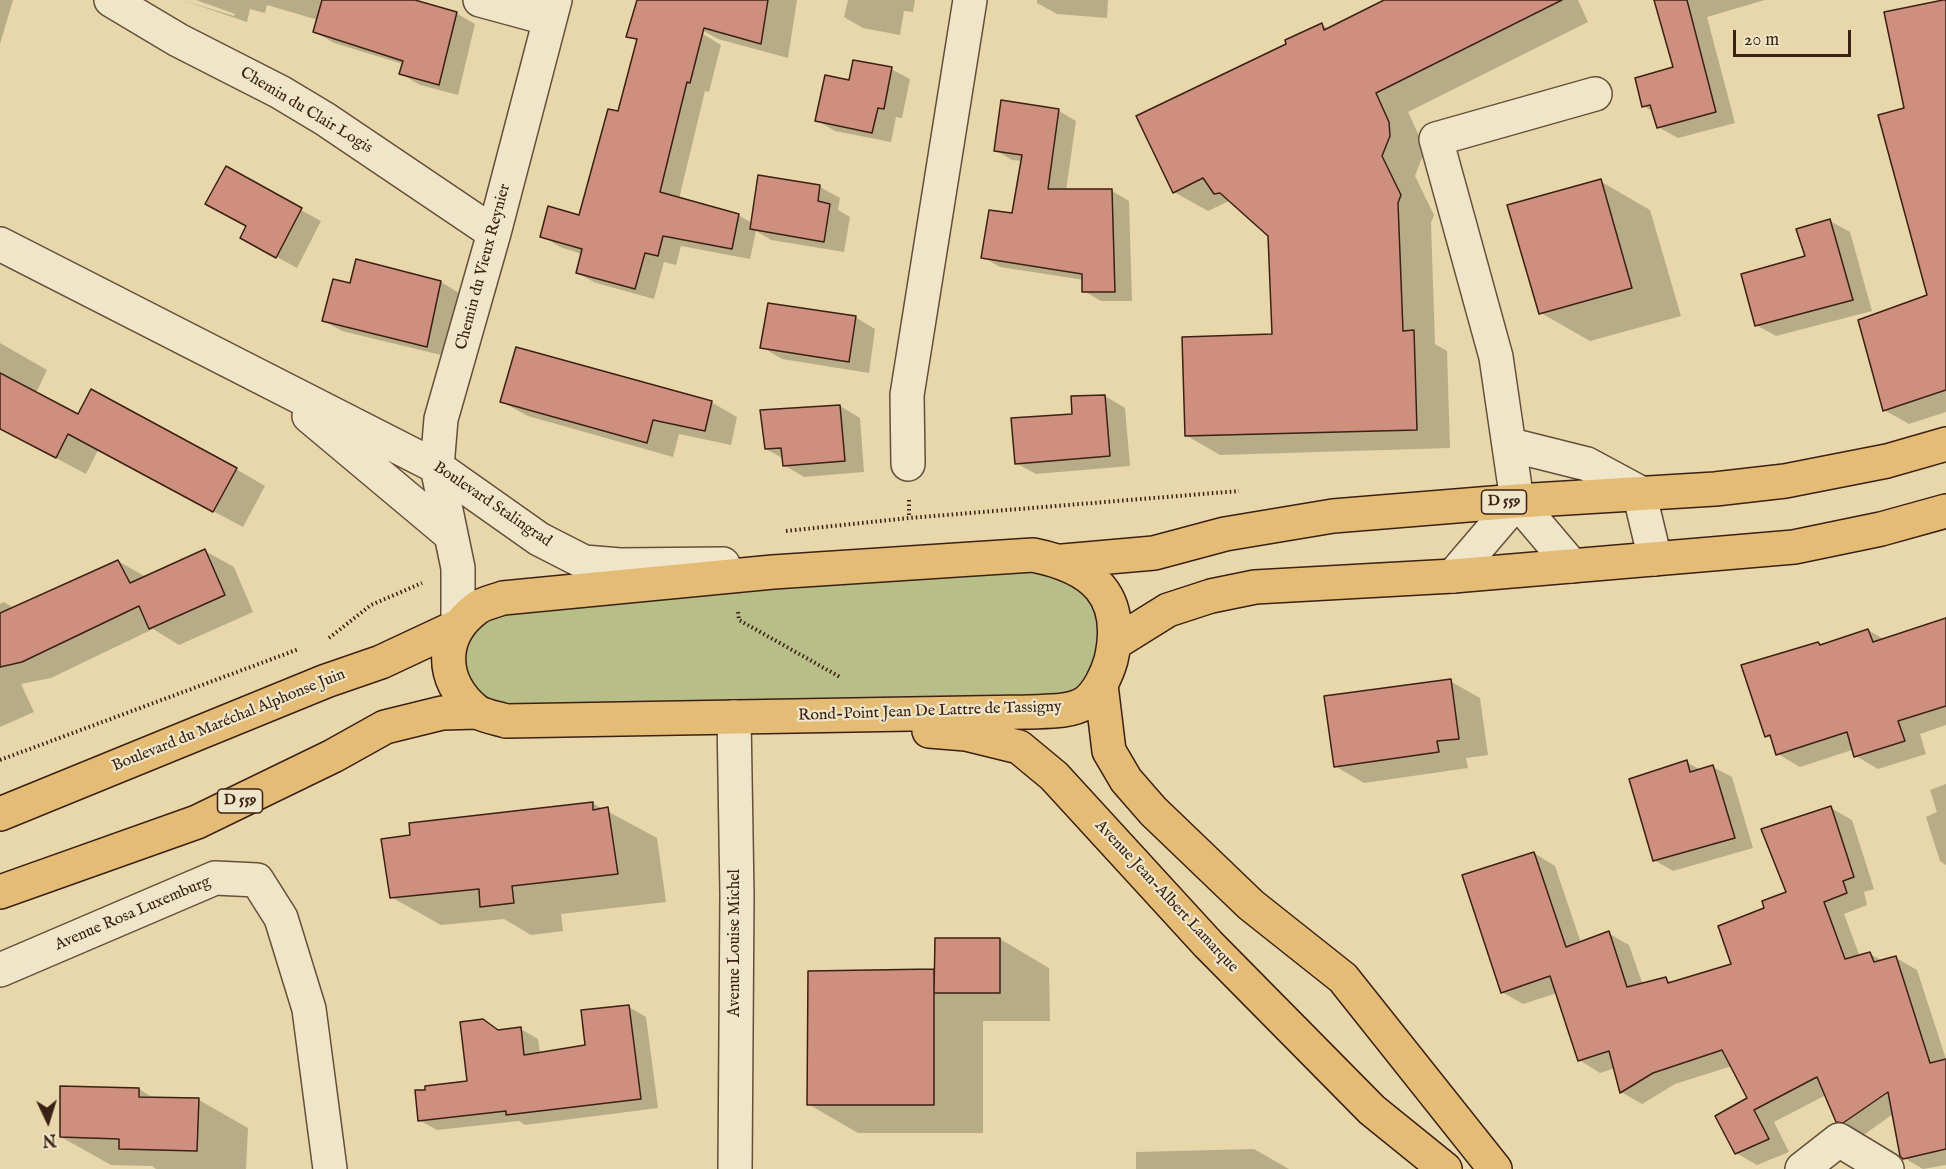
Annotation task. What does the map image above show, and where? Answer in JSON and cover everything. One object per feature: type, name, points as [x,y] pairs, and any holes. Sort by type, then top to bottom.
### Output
[{"type":"main road","name":"D 559","points":[[1063,561],[1154,553],[1226,534],[1334,516],[1639,492],[1715,489],[1785,481],[1887,461],[1946,444]]},
{"type":"main road","points":[[1115,643],[1168,610],[1211,596],[1255,587],[1453,576],[1794,547],[1881,529],[1946,511]]},
{"type":"main road","name":"Rond-Point Jean De Lattre de Tassigny","points":[[458,626],[479,606],[503,598],[734,575],[1033,555],[1063,561],[1087,573],[1105,592],[1115,619],[1115,643],[1101,685],[1086,702],[1067,709],[1026,712],[506,721],[477,712]]},
{"type":"main road","points":[[458,626],[450,650],[448,674],[477,712]]},
{"type":"main road","name":"Boulevard du Maréchal Alphonse Juin","points":[[0,814],[326,681],[381,662],[458,626]]},
{"type":"main road","points":[[1101,685],[1109,751],[1126,780],[1153,811],[1251,905],[1343,978],[1495,1169]]},
{"type":"main road","name":"D 559","points":[[0,892],[196,822],[333,756],[385,727],[442,713],[477,712]]},
{"type":"main road","name":"Avenue Jean-Albert Lamarque","points":[[842,714],[904,728],[966,734],[1019,747],[1054,776],[1208,944],[1372,1110],[1444,1169]]},
{"type":"street","name":"Chemin du Clair Logis","points":[[111,0],[178,40],[280,92],[326,119],[494,233]]},
{"type":"street","points":[[480,0],[552,10]]},
{"type":"street","points":[[908,464],[907,395],[970,0]]},
{"type":"street","name":"Chemin du Vieux Reynier","points":[[451,535],[437,467],[441,419],[494,233],[552,10]]},
{"type":"street","points":[[1572,566],[1517,501],[1511,445],[1496,357],[1436,139],[1595,94]]},
{"type":"street","name":"Boulevard Stalingrad","points":[[0,244],[437,467],[539,540],[584,562],[620,565],[733,564],[773,572]]},
{"type":"street","name":"Boulevard Stalingrad","points":[[264,379],[451,535]]},
{"type":"street","points":[[1511,445],[1587,464],[1639,492],[1655,559]]},
{"type":"street","points":[[1453,576],[1517,501]]},
{"type":"street","points":[[451,535],[459,580],[458,626]]},
{"type":"street","name":"Avenue Louise Michel","points":[[734,717],[737,895],[735,1169]]},
{"type":"street","name":"Avenue Rosa Luxemburg","points":[[0,970],[215,878],[257,880],[281,918],[309,1009],[330,1169]]},
{"type":"street","points":[[1802,1169],[1839,1140],[1887,1169]]},
{"type":"path","points":[[778,532],[909,518],[1243,491]]},
{"type":"path","points":[[734,575],[740,620],[840,677],[842,714]]},
{"type":"path","points":[[321,641],[332,637],[370,605],[428,580]]},
{"type":"path","points":[[0,760],[310,645]]},
{"type":"green space","points":[[1063,561],[1115,619],[1086,702],[477,712],[450,650],[479,606]]},
{"type":"building","points":[[322,0],[415,0],[457,12],[439,85],[399,74],[403,61],[313,32]]},
{"type":"building","points":[[637,0],[768,0],[761,44],[704,28],[690,83],[687,82],[660,192],[739,214],[732,249],[663,236],[658,256],[645,253],[635,289],[576,273],[582,249],[540,237],[548,206],[579,215],[608,109],[618,111],[637,39],[626,37]]},
{"type":"building","points":[[1384,0],[1562,0],[1376,93],[1389,122],[1390,136],[1382,156],[1401,195],[1398,203],[1403,331],[1414,330],[1417,430],[1185,436],[1182,337],[1272,334],[1268,236],[1220,193],[1214,194],[1203,178],[1173,193],[1136,116],[1286,44],[1285,40],[1322,23],[1324,30]]},
{"type":"building","points":[[1654,0],[1687,0],[1716,112],[1657,128],[1650,105],[1642,107],[1635,78],[1673,67]]},
{"type":"building","points":[[1946,0],[1946,390],[1883,411],[1858,320],[1927,295],[1878,115],[1904,108],[1884,12]]},
{"type":"building","points":[[853,60],[892,67],[884,109],[878,108],[872,133],[815,121],[825,75],[849,80]]},
{"type":"building","points":[[1001,100],[1059,109],[1048,189],[1112,189],[1115,292],[1082,292],[1082,274],[981,258],[989,210],[1012,213],[1022,155],[994,151]]},
{"type":"building","points":[[226,166],[302,208],[276,258],[240,238],[246,226],[205,204]]},
{"type":"building","points":[[758,175],[820,185],[818,201],[830,204],[824,242],[750,229]]},
{"type":"building","points":[[1601,179],[1632,288],[1539,314],[1507,205]]},
{"type":"building","points":[[1830,219],[1853,300],[1755,326],[1741,274],[1805,256],[1796,229]]},
{"type":"building","points":[[356,259],[441,281],[427,347],[322,321],[333,279],[350,283]]},
{"type":"building","points":[[768,303],[856,316],[849,362],[760,348]]},
{"type":"building","points":[[516,347],[712,401],[705,431],[653,420],[647,443],[500,402]]},
{"type":"building","points":[[0,373],[78,414],[91,389],[237,468],[213,512],[68,434],[56,458],[0,429]]},
{"type":"building","points":[[1105,395],[1110,456],[1015,464],[1011,418],[1072,414],[1071,396]]},
{"type":"building","points":[[840,405],[845,461],[783,466],[781,448],[765,449],[760,410]]},
{"type":"building","points":[[205,549],[225,595],[149,629],[139,606],[22,662],[0,667],[0,613],[118,560],[130,583]]},
{"type":"building","points":[[1946,618],[1946,706],[1898,721],[1905,741],[1854,757],[1847,732],[1776,755],[1770,735],[1765,737],[1741,665],[1818,642],[1820,645],[1868,629],[1873,642]]},
{"type":"building","points":[[1451,679],[1459,739],[1437,741],[1439,752],[1334,767],[1324,696]]},
{"type":"building","points":[[1687,760],[1690,772],[1713,765],[1735,838],[1653,861],[1629,779]]},
{"type":"building","points":[[593,802],[593,810],[608,807],[618,874],[512,886],[514,903],[480,907],[479,889],[390,898],[381,839],[410,835],[409,823]]},
{"type":"building","points":[[1831,806],[1854,877],[1843,881],[1847,893],[1824,902],[1845,959],[1870,952],[1874,962],[1896,956],[1930,1063],[1946,1059],[1946,1149],[1903,1159],[1900,1156],[1888,1092],[1843,1123],[1836,1122],[1817,1077],[1754,1110],[1769,1139],[1735,1154],[1715,1116],[1747,1098],[1722,1050],[1653,1073],[1620,1093],[1609,1051],[1578,1061],[1550,976],[1501,993],[1462,875],[1534,852],[1566,947],[1609,931],[1627,987],[1666,977],[1668,983],[1731,964],[1718,926],[1764,908],[1762,901],[1786,892],[1761,829]]},
{"type":"building","points":[[935,938],[1000,938],[1000,993],[934,993]]},
{"type":"building","points":[[934,969],[934,1105],[807,1105],[808,971]]},
{"type":"building","points":[[629,1005],[641,1099],[506,1115],[506,1111],[418,1121],[415,1090],[425,1090],[425,1086],[467,1081],[460,1022],[483,1019],[498,1030],[521,1027],[524,1055],[585,1045],[581,1010]]},
{"type":"building","points":[[60,1086],[139,1088],[139,1097],[199,1098],[197,1151],[119,1149],[119,1139],[60,1137]]}]
